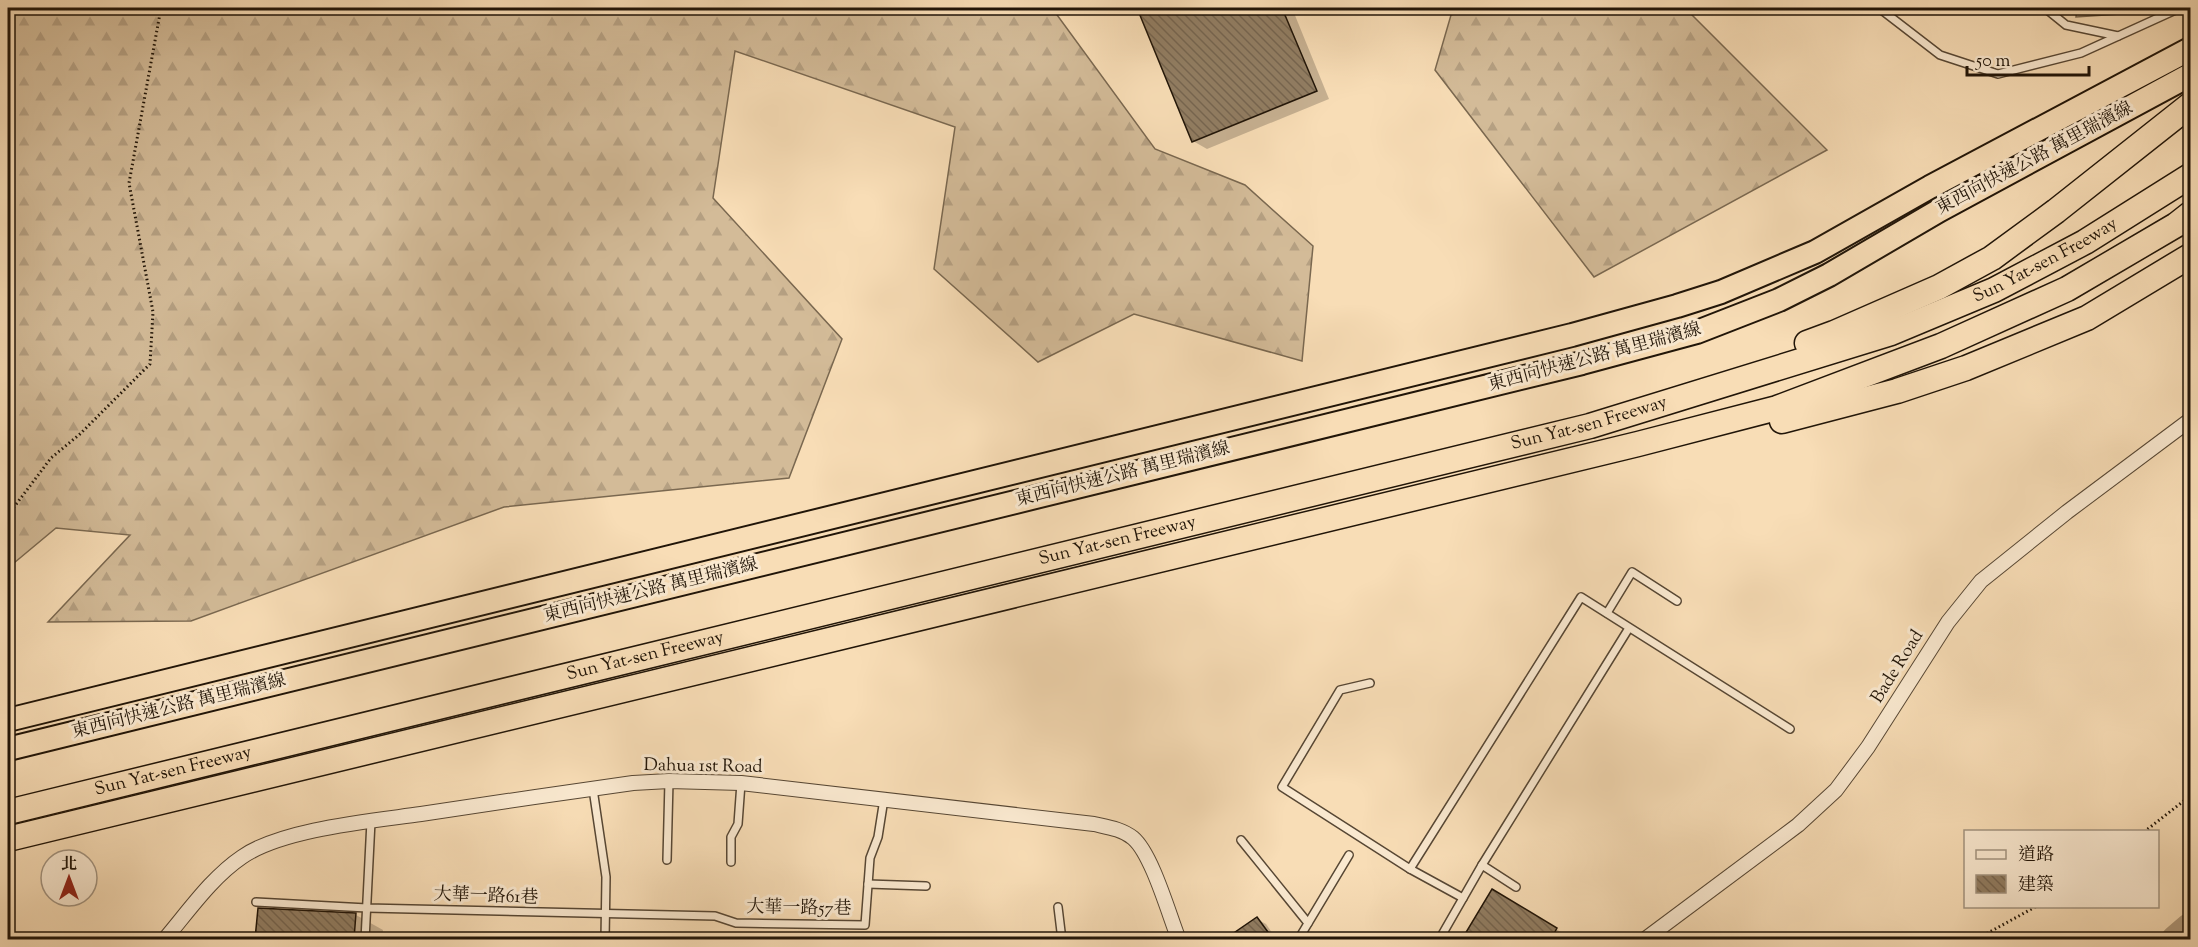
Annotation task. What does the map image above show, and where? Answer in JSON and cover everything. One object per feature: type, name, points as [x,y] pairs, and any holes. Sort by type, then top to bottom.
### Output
[{"type":"highway","name":"東西向快速公路 萬里瑞濱線","points":[[8,720],[1389,380],[1677,306],[1768,274],[1815,252],[1930,187],[2190,49]]},
{"type":"highway","name":"東西向快速公路 萬里瑞濱線","points":[[8,748],[1592,361],[1697,332],[1760,308],[1809,285],[1940,210],[2190,75]]},
{"type":"highway","points":[[1590,426],[1670,391],[1834,333],[1939,287],[1992,258],[2056,211],[2190,105]]},
{"type":"highway","name":"Sun Yat-sen Freeway","points":[[8,812],[1590,426],[1891,333],[1983,294],[2085,242],[2190,176]]},
{"type":"highway","name":"Sun Yat-sen Freeway","points":[[8,839],[1638,444],[1777,408],[1941,346],[2067,290],[2190,214]]},
{"type":"highway","points":[[1638,444],[1691,444],[1897,391],[1966,368],[2087,318],[2190,256]]},
{"type":"street","name":"Bade Road","points":[[1644,939],[1798,825],[1836,790],[1868,747],[1948,622],[1981,581],[2067,512],[2190,420]]},
{"type":"street","name":"Dahua 1st Road","points":[[164,939],[216,879],[242,856],[269,843],[294,835],[371,821],[593,789],[669,781],[741,783],[1115,828],[1133,839],[1144,853],[1179,939]]},
{"type":"lane","points":[[1879,8],[1940,55],[1998,74],[2081,53],[2180,8]]},
{"type":"lane","points":[[2045,8],[2066,25],[2118,36]]},
{"type":"lane","points":[[1607,613],[1632,572],[1677,601]]},
{"type":"lane","points":[[1410,869],[1581,597],[1790,729]]},
{"type":"lane","points":[[1439,939],[1482,865],[1629,628]]},
{"type":"lane","points":[[1370,683],[1340,690],[1282,787],[1410,869],[1463,898]]},
{"type":"lane","points":[[667,860],[669,781]]},
{"type":"lane","points":[[731,862],[731,837],[738,824],[741,783]]},
{"type":"lane","points":[[593,789],[606,877],[605,939]]},
{"type":"lane","name":"大華一路57巷","points":[[605,915],[715,916],[736,923],[865,926],[870,858],[878,837],[884,799]]},
{"type":"lane","points":[[365,939],[371,821]]},
{"type":"lane","points":[[1241,840],[1308,923]]},
{"type":"lane","points":[[1298,939],[1349,855]]},
{"type":"lane","points":[[1482,865],[1516,887]]},
{"type":"lane","points":[[868,884],[926,886]]},
{"type":"lane","name":"大華一路61巷","points":[[256,902],[367,908],[605,915]]},
{"type":"lane","points":[[1058,907],[1062,939]]},
{"type":"path","points":[[8,515],[51,458],[80,434],[150,364],[153,312],[129,183],[161,8]]},
{"type":"path","points":[[2145,830],[2190,796]]},
{"type":"path","points":[[1975,939],[2033,908]]},
{"type":"green space","points":[[8,8],[1052,8],[1155,149],[1245,185],[1313,246],[1302,361],[1134,314],[1038,362],[934,269],[955,127],[735,51],[713,198],[842,339],[789,478],[504,507],[191,621],[48,622],[130,535],[56,528],[8,568]]},
{"type":"green space","points":[[1467,8],[1685,8],[1827,150],[1594,277],[1435,70],[1451,15]]},
{"type":"green space","points":[[2077,8],[2124,8],[2120,14],[2076,17]]},
{"type":"building","points":[[1137,8],[1282,8],[1317,91],[1192,142]]},
{"type":"building","points":[[1492,889],[1557,928],[1551,939],[1462,939]]},
{"type":"building","points":[[258,908],[356,913],[354,939],[255,939]]},
{"type":"building","points":[[1257,917],[1273,939],[1225,939]]},
{"type":"waterway","points":[[2176,940],[2190,928]]}]
